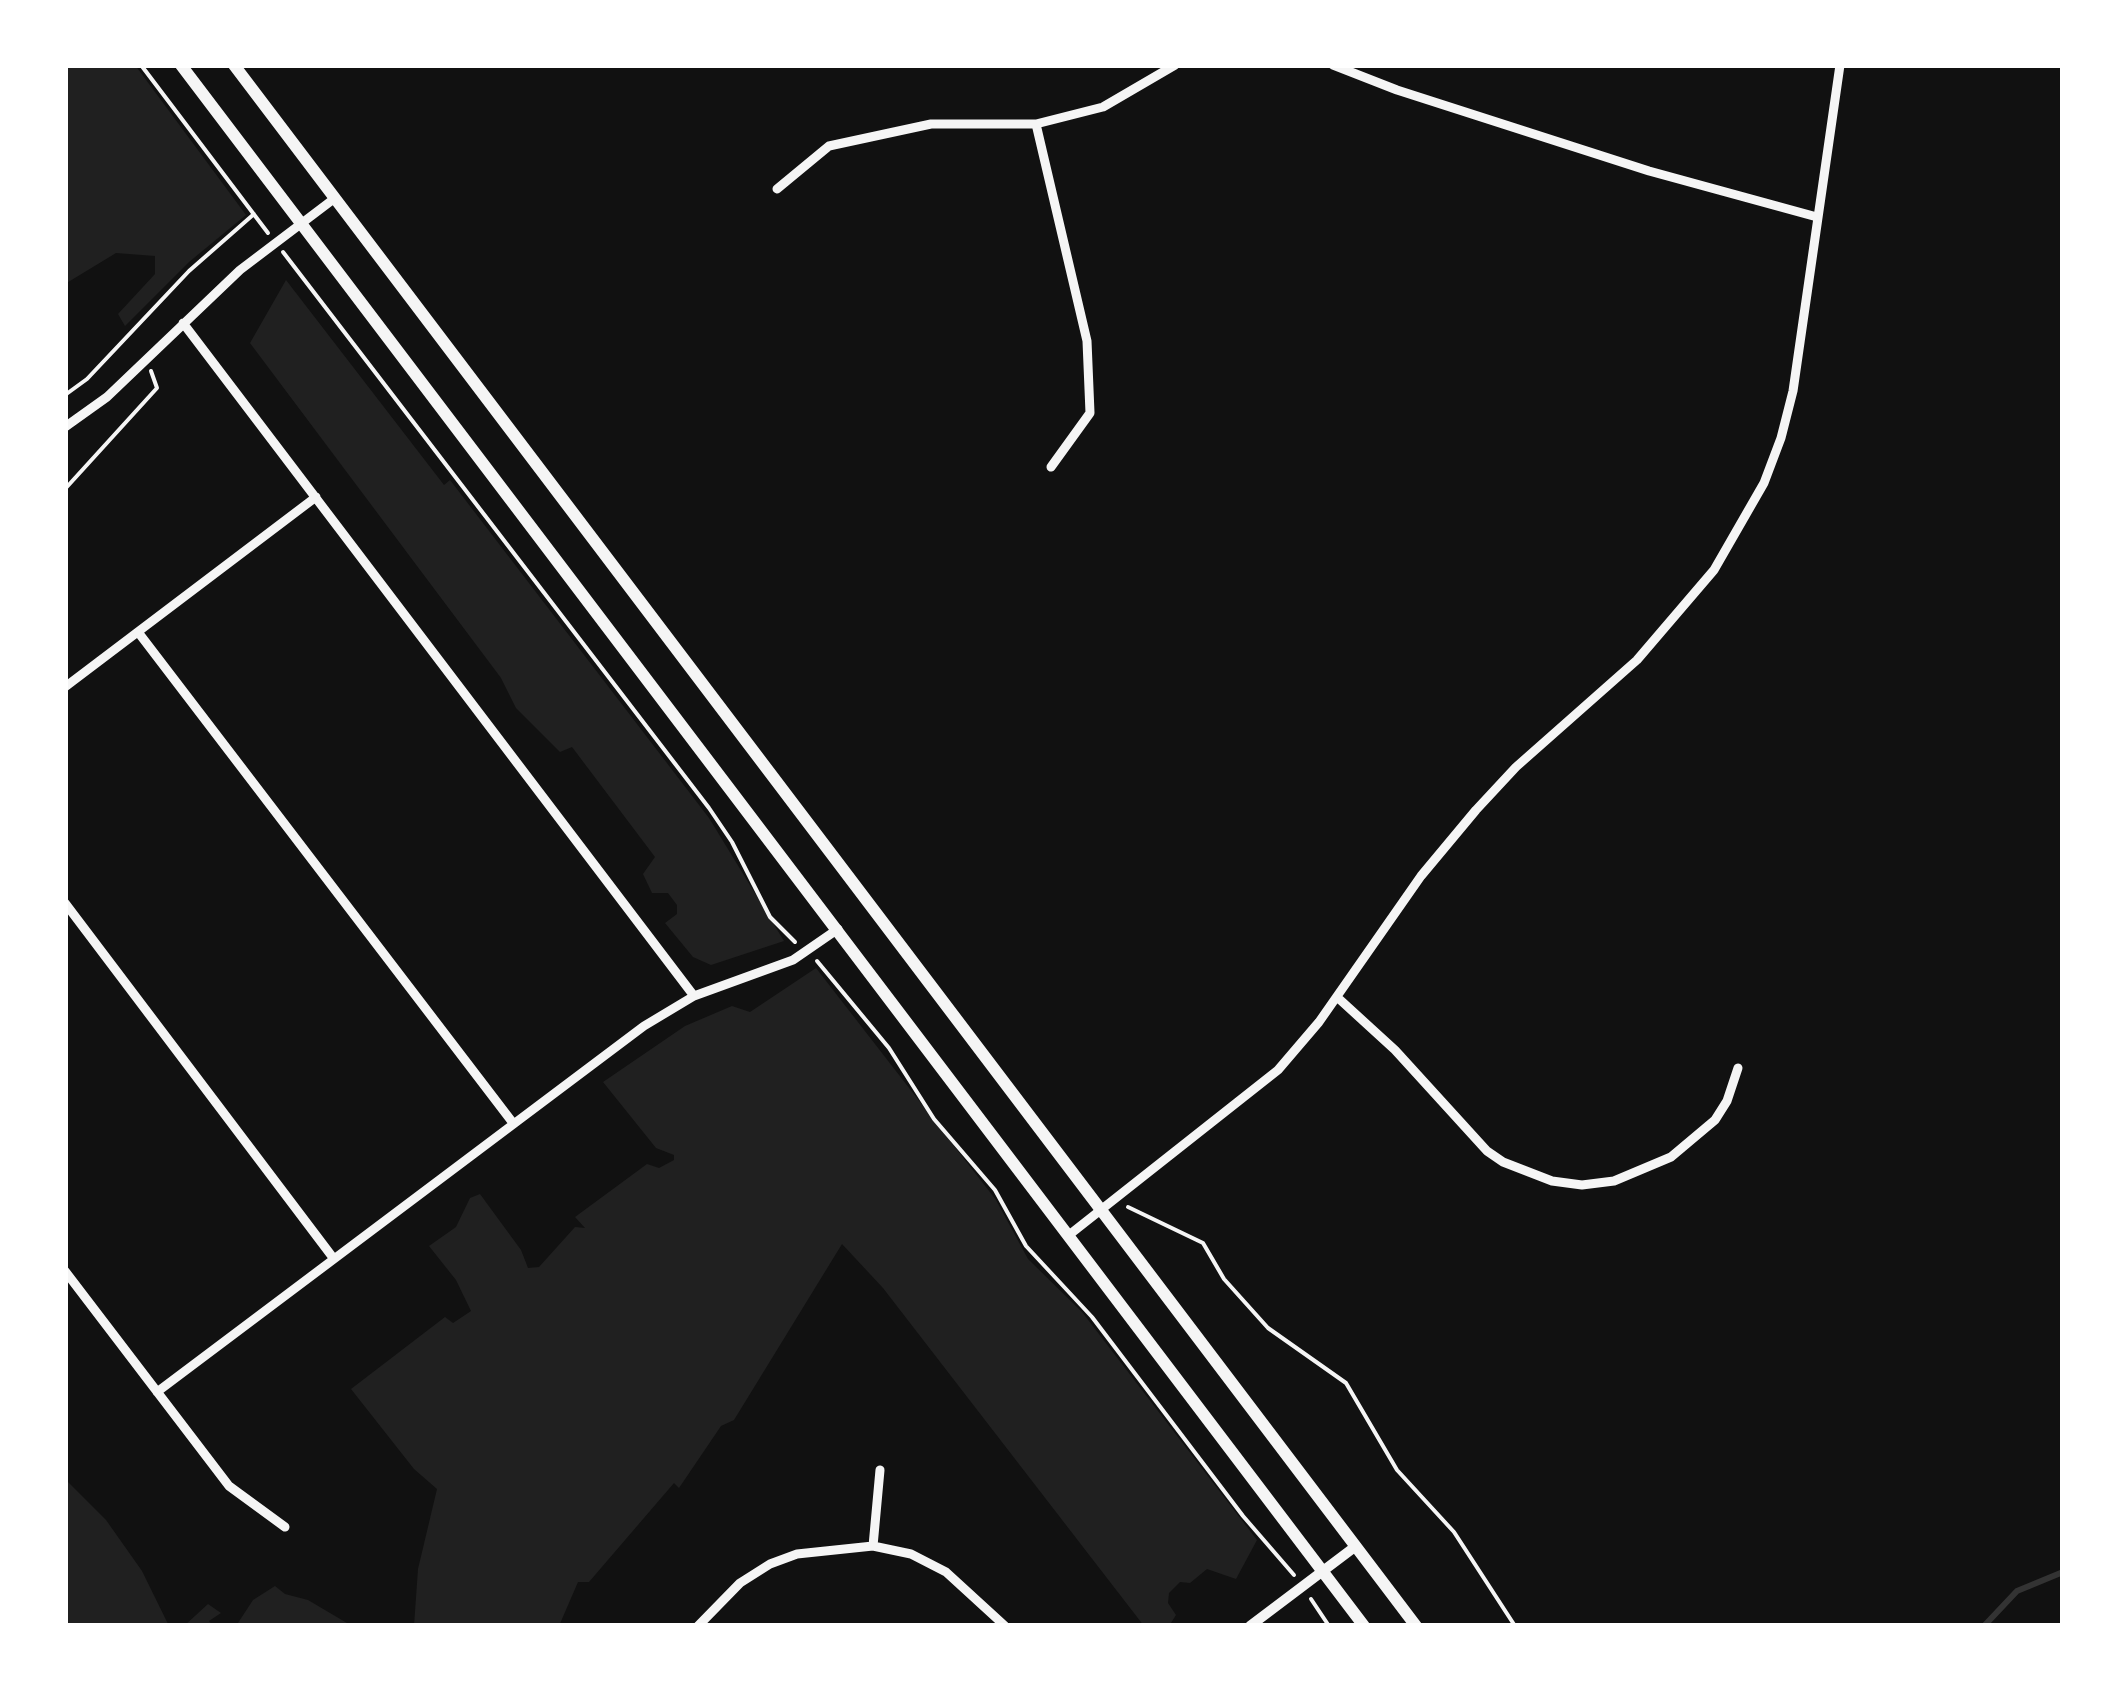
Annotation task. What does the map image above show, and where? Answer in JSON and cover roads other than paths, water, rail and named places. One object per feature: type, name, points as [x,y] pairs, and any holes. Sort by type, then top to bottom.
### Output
[{"type":"main road","points":[[181,65],[1364,1626]]},
{"type":"main road","points":[[234,65],[1416,1626]]},
{"type":"street","points":[[777,190],[829,146],[931,124],[1036,124],[1103,107],[1175,65]]},
{"type":"street","points":[[1333,65],[1396,90],[1648,170],[1817,217]]},
{"type":"street","points":[[1069,1235],[1264,1083],[1337,997],[1421,876],[1476,810],[1516,766],[1675,620],[1739,531],[1764,483],[1789,407],[1840,65]]},
{"type":"street","points":[[1036,124],[1086,341],[1090,413],[1050,467]]},
{"type":"street","points":[[65,427],[147,361],[184,322],[276,242],[335,198]]},
{"type":"street","points":[[184,322],[694,996]]},
{"type":"street","points":[[65,687],[316,497]]},
{"type":"street","points":[[138,632],[513,1123]]},
{"type":"street","points":[[65,904],[334,1259]]},
{"type":"street","points":[[156,1392],[634,1032],[694,996],[792,960],[838,929]]},
{"type":"street","points":[[1337,997],[1395,1050],[1487,1151],[1552,1181],[1582,1185],[1614,1181],[1672,1157],[1714,1120],[1727,1100],[1738,1068]]},
{"type":"street","points":[[65,1272],[238,1496],[284,1528]]},
{"type":"street","points":[[873,1546],[880,1470]]},
{"type":"street","points":[[698,1626],[740,1583],[770,1564],[797,1554],[873,1546],[911,1554],[946,1572],[1005,1626]]},
{"type":"street","points":[[1250,1626],[1356,1546]]},
{"type":"waterway","points":[[1984,1626],[2017,1591],[2063,1572]]}]
